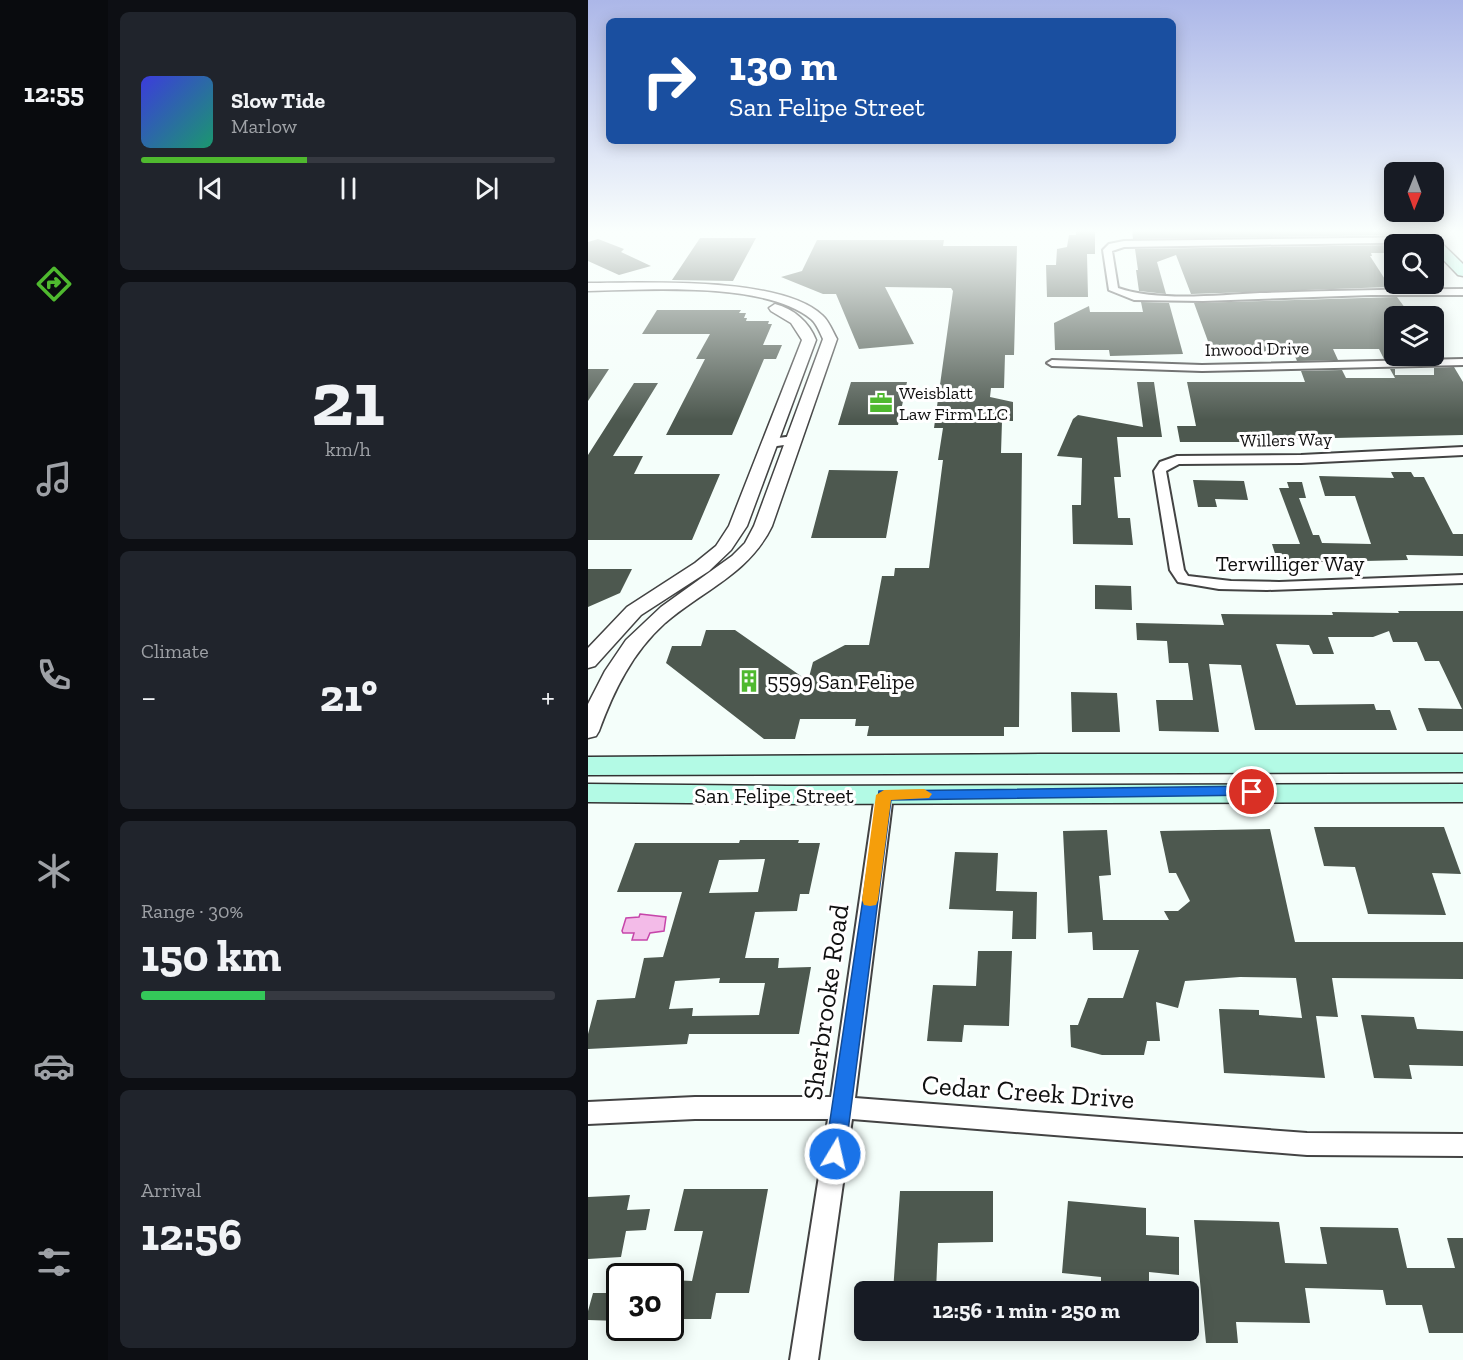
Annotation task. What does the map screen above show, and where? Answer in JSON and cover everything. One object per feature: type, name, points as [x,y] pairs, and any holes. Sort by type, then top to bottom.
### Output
[{"type":"main road","name":"San Felipe Street","points":[[588,766],[1041,763],[1463,764]]},
{"type":"main road","points":[[1041,763],[1043,792]]},
{"type":"main road","points":[[1344,763],[1352,793]]},
{"type":"main road","name":"San Felipe Street","points":[[588,793],[884,795],[1043,792],[1463,792]]},
{"type":"street","points":[[588,731],[607,682],[629,647],[658,619],[723,572],[750,549],[763,526],[830,339],[829,332],[814,316],[788,301],[744,295],[698,293]]},
{"type":"street","points":[[1124,293],[1134,297],[1247,297],[1335,293]]},
{"type":"street","points":[[588,662],[634,611],[702,567],[722,550],[738,526],[809,340],[806,331],[797,320],[772,306],[744,295]]},
{"type":"street","points":[[797,320],[814,316]]},
{"type":"street","name":"Inwood Drive","points":[[1052,363],[1202,368],[1463,362]]},
{"type":"street","points":[[770,442],[794,440]]},
{"type":"street","name":"Willers Way","points":[[1167,516],[1160,471],[1164,465],[1177,460],[1301,459],[1463,451]]},
{"type":"street","name":"Terwilliger Way","points":[[1167,516],[1177,570],[1183,579],[1202,583],[1313,586],[1463,579]]},
{"type":"street","points":[[702,567],[723,572]]},
{"type":"street","name":"Sherbrooke Road","points":[[804,1360],[842,1108],[884,795]]},
{"type":"street","name":"Cedar Creek Drive","points":[[588,1113],[695,1108],[842,1108],[1307,1144],[1463,1145]]},
{"type":"shaded area","points":[[640,914],[666,917],[664,931],[650,933],[647,940],[632,940],[634,933],[623,933],[622,931],[626,918],[639,917]]},
{"type":"building","points":[[888,293],[914,344],[859,349],[836,294],[823,294]]},
{"type":"building","points":[[953,293],[1016,293],[1014,355],[1005,355],[1004,388],[991,388],[990,397],[1013,402],[1013,421],[1002,421],[1001,453],[1022,453],[1019,727],[1004,727],[1004,736],[867,736],[869,726],[855,726],[856,719],[800,719],[795,739],[764,739],[666,663],[672,646],[701,646],[706,630],[735,630],[808,681],[813,662],[845,645],[869,645],[882,576],[894,576],[895,568],[929,568],[943,460],[938,460],[943,428],[934,428]]},
{"type":"building","points":[[1047,293],[1088,293],[1088,297],[1047,297]]},
{"type":"building","points":[[1397,297],[1404,306],[1384,306],[1384,359],[1379,349],[1333,349],[1338,360],[1297,361],[1294,354],[1213,355],[1194,303]]},
{"type":"building","points":[[1141,302],[1169,303],[1183,354],[1110,356],[1109,350],[1055,350],[1054,323],[1089,306],[1090,312],[1143,312]]},
{"type":"building","points":[[657,310],[741,310],[739,313],[746,313],[744,318],[747,318],[746,321],[769,321],[768,324],[772,324],[763,345],[782,345],[776,359],[764,359],[732,435],[666,435],[705,359],[696,359],[710,334],[642,334]]},
{"type":"building","points":[[1454,367],[1463,382],[1463,435],[1292,439],[1293,442],[1180,442],[1177,426],[1196,426],[1187,382],[1305,382],[1301,371],[1342,370],[1346,378],[1395,378],[1390,369],[1395,369],[1395,375],[1434,375],[1434,368]]},
{"type":"building","points":[[588,369],[609,369],[588,401]]},
{"type":"building","points":[[851,382],[907,382],[898,425],[838,425]]},
{"type":"building","points":[[1137,382],[1154,382],[1162,437],[1117,437],[1121,477],[1114,477],[1118,518],[1130,518],[1133,545],[1073,544],[1072,505],[1081,505],[1082,458],[1057,456],[1073,419],[1078,415],[1143,427]]},
{"type":"building","points":[[634,383],[658,383],[613,456],[643,456],[634,474],[720,474],[692,540],[588,540],[588,455]]},
{"type":"building","points":[[829,470],[898,471],[886,538],[811,538]]},
{"type":"building","points":[[1391,472],[1411,472],[1414,477],[1424,477],[1453,534],[1463,534],[1463,556],[1406,555],[1408,560],[1278,563],[1272,544],[1300,544],[1279,488],[1289,488],[1287,482],[1302,482],[1306,498],[1299,498],[1313,535],[1319,535],[1322,543],[1371,544],[1355,496],[1325,496],[1319,476],[1394,478]]},
{"type":"building","points":[[1193,480],[1244,481],[1248,500],[1215,499],[1217,507],[1198,507]]},
{"type":"building","points":[[588,569],[632,569],[620,593],[588,607]]},
{"type":"building","points":[[1095,585],[1131,586],[1132,610],[1095,609]]},
{"type":"building","points":[[1398,611],[1463,611],[1463,731],[1427,731],[1418,708],[1462,709],[1439,661],[1425,661],[1417,642],[1393,642],[1389,631],[1373,637],[1328,637],[1334,654],[1313,654],[1309,645],[1276,644],[1296,705],[1374,704],[1376,710],[1390,710],[1397,730],[1255,730],[1241,665],[1209,664],[1219,732],[1159,731],[1156,700],[1193,700],[1188,663],[1169,663],[1167,641],[1137,640],[1136,623],[1224,625],[1221,614],[1333,615],[1332,612],[1399,613]]},
{"type":"building","points":[[1071,692],[1117,693],[1120,732],[1072,732]]},
{"type":"building","points":[[1314,827],[1444,827],[1461,874],[1432,873],[1446,915],[1368,914],[1355,867],[1324,866]]},
{"type":"building","points":[[1270,829],[1295,942],[1463,942],[1463,979],[1332,978],[1338,1017],[1316,1016],[1325,1078],[1224,1073],[1219,1009],[1259,1010],[1259,1015],[1302,1018],[1296,978],[1240,977],[1185,981],[1178,1008],[1156,1002],[1160,1041],[1147,1041],[1144,1055],[1102,1055],[1071,1047],[1070,1025],[1078,1025],[1088,998],[1123,998],[1139,950],[1093,950],[1092,932],[1068,933],[1063,831],[1107,830],[1111,875],[1099,876],[1103,920],[1169,920],[1164,911],[1178,911],[1190,901],[1176,873],[1169,873],[1160,831]]},
{"type":"building","points":[[740,840],[799,840],[798,843],[820,843],[809,894],[800,894],[797,911],[755,912],[745,958],[779,958],[778,968],[811,967],[799,1034],[689,1034],[687,1044],[588,1049],[588,1034],[597,1000],[635,998],[644,958],[663,957],[682,892],[617,892],[635,843],[739,843]],"holes":[[[765,859],[758,892],[709,893],[719,860]],[[720,978],[719,983],[765,983],[759,1015],[692,1016],[693,1008],[669,1009],[675,981]]]},
{"type":"building","points":[[955,852],[998,853],[996,891],[1037,892],[1036,939],[1012,939],[1013,911],[949,909]]},
{"type":"building","points":[[978,951],[1012,951],[1009,1026],[964,1025],[962,1042],[927,1041],[933,985],[976,986]]},
{"type":"building","points":[[1361,1015],[1414,1017],[1417,1029],[1463,1031],[1463,1066],[1409,1065],[1412,1079],[1374,1078]]},
{"type":"building","points":[[684,1189],[768,1189],[749,1293],[716,1293],[711,1319],[684,1319],[684,1281],[692,1281],[703,1231],[674,1231]]},
{"type":"building","points":[[900,1191],[993,1191],[993,1242],[938,1243],[936,1281],[894,1281]]},
{"type":"building","points":[[630,1195],[627,1210],[650,1209],[646,1230],[626,1231],[621,1257],[588,1259],[588,1197]]},
{"type":"building","points":[[1068,1201],[1146,1208],[1146,1235],[1179,1237],[1179,1275],[1149,1272],[1149,1281],[1101,1281],[1101,1277],[1062,1273]]},
{"type":"building","points":[[1194,1220],[1279,1222],[1285,1263],[1327,1264],[1320,1227],[1398,1228],[1407,1268],[1455,1268],[1447,1238],[1463,1238],[1463,1333],[1429,1333],[1422,1305],[1386,1305],[1383,1290],[1305,1288],[1310,1323],[1236,1322],[1238,1343],[1206,1343]]},
{"type":"building","points":[[593,1293],[606,1293],[606,1321],[588,1320]]},
{"type":"slow traffic","points":[[870,900],[884,795],[924,794]]},
{"type":"place","name":"Weisblatt Law Firm LLC","points":[[881,403]]},
{"type":"place","name":"5599 San Felipe","points":[[749,681]]},
{"type":"route","points":[[835,1154],[884,795],[1252,792]]}]
